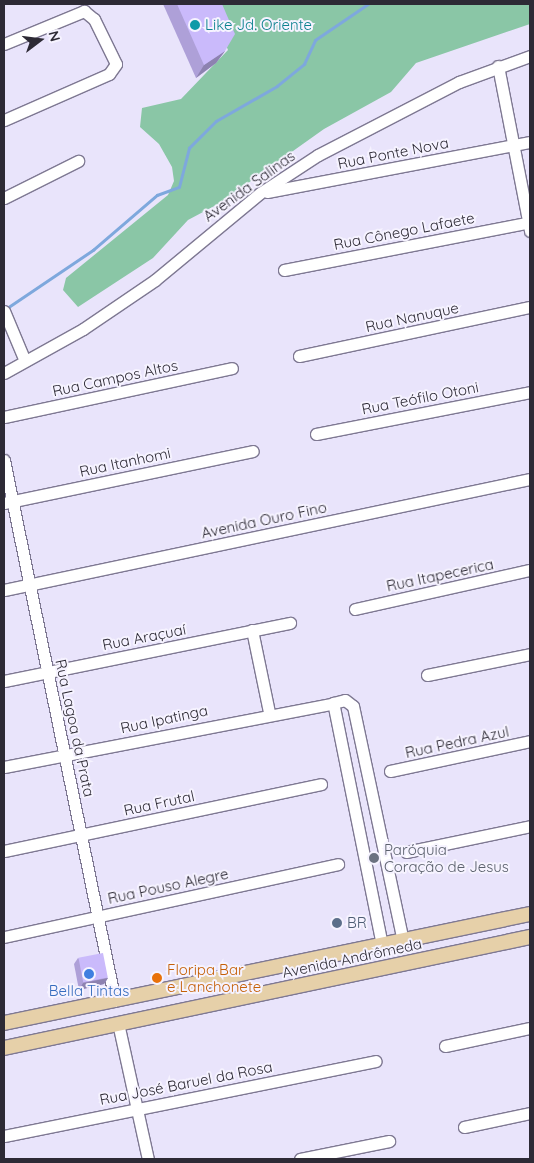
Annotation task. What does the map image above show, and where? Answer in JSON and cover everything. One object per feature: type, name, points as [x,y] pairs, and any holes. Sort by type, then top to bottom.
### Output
[{"type":"main road","name":"Avenida Andrômeda","points":[[9,1022],[304,963],[530,914]]},
{"type":"main road","points":[[482,924],[488,946]]},
{"type":"main road","name":"Avenida Andrômeda","points":[[4,1048],[530,937]]},
{"type":"main road","points":[[304,963],[308,985]]},
{"type":"main road","points":[[37,1017],[42,1039]]},
{"type":"main road","points":[[9,1022],[20,1045]]},
{"type":"street","points":[[4,44],[84,11],[94,18],[116,64],[109,74],[4,120]]},
{"type":"street","name":"Avenida Salinas","points":[[4,373],[25,362],[155,280],[260,193],[374,122],[498,66],[530,56]]},
{"type":"street","points":[[498,66],[512,146],[530,225]]},
{"type":"street","name":"Rua Ponte Nova","points":[[260,193],[530,142]]},
{"type":"street","points":[[4,198],[78,160]]},
{"type":"street","name":"Rua Cônego Lafaete","points":[[284,270],[530,225]]},
{"type":"street","name":"Rua Nanuque","points":[[299,356],[530,308]]},
{"type":"street","points":[[4,311],[25,362]]},
{"type":"street","name":"Rua Campos Altos","points":[[4,416],[232,368]]},
{"type":"street","name":"Rua Teófilo Otoni","points":[[316,434],[530,392]]},
{"type":"street","name":"Rua Itanhomi","points":[[8,502],[253,451]]},
{"type":"street","name":"Rua Lagoa da Prata","points":[[4,460],[8,502],[30,584],[115,1001]]},
{"type":"street","name":"Avenida Ouro Fino","points":[[4,590],[530,479]]},
{"type":"street","name":"Rua Itapecerica","points":[[355,609],[530,570]]},
{"type":"street","name":"Rua Araçuaí","points":[[4,681],[290,623]]},
{"type":"street","points":[[252,630],[269,712]]},
{"type":"street","points":[[427,675],[530,654]]},
{"type":"street","name":"Rua Ipatinga","points":[[4,768],[269,712],[346,700],[353,706],[403,941]]},
{"type":"street","points":[[330,704],[382,945]]},
{"type":"street","name":"Rua Pedra Azul","points":[[390,772],[530,741]]},
{"type":"street","name":"Rua Frutal","points":[[4,851],[321,784]]},
{"type":"street","points":[[406,852],[530,826]]},
{"type":"street","name":"Rua Pouso Alegre","points":[[4,937],[338,864]]},
{"type":"street","points":[[118,1023],[148,1159]]},
{"type":"street","points":[[445,1046],[530,1028]]},
{"type":"street","name":"Rua José Baruel da Rosa","points":[[4,1136],[375,1061]]},
{"type":"street","points":[[464,1127],[530,1113]]},
{"type":"street","points":[[300,1159],[389,1141]]},
{"type":"green space","points":[[209,4],[530,4],[530,24],[416,63],[391,92],[324,129],[220,203],[188,220],[153,258],[78,307],[63,290],[66,278],[168,195],[174,181],[172,167],[159,144],[140,127],[142,108],[181,99],[228,50]]},
{"type":"building","name":"Like Jd. Oriente","points":[[177,4],[222,4],[235,34],[225,51],[204,65]]},
{"type":"building","points":[[103,953],[108,978],[83,982],[78,958]]},
{"type":"waterway","points":[[7,308],[93,250],[157,195],[179,187],[189,148],[216,121],[277,86],[304,64],[315,40],[368,4]]},
{"type":"waterway","points":[[374,4],[400,4]]},
{"type":"place","name":"Like Jd. Oriente","points":[[195,25]]},
{"type":"place","name":"Paróquia Coração de Jesus","points":[[374,858]]},
{"type":"place","name":"BR","points":[[337,923]]},
{"type":"place","name":"Bella Tintas","points":[[89,974]]},
{"type":"place","name":"Floripa Bar e Lanchonete","points":[[157,978]]}]
